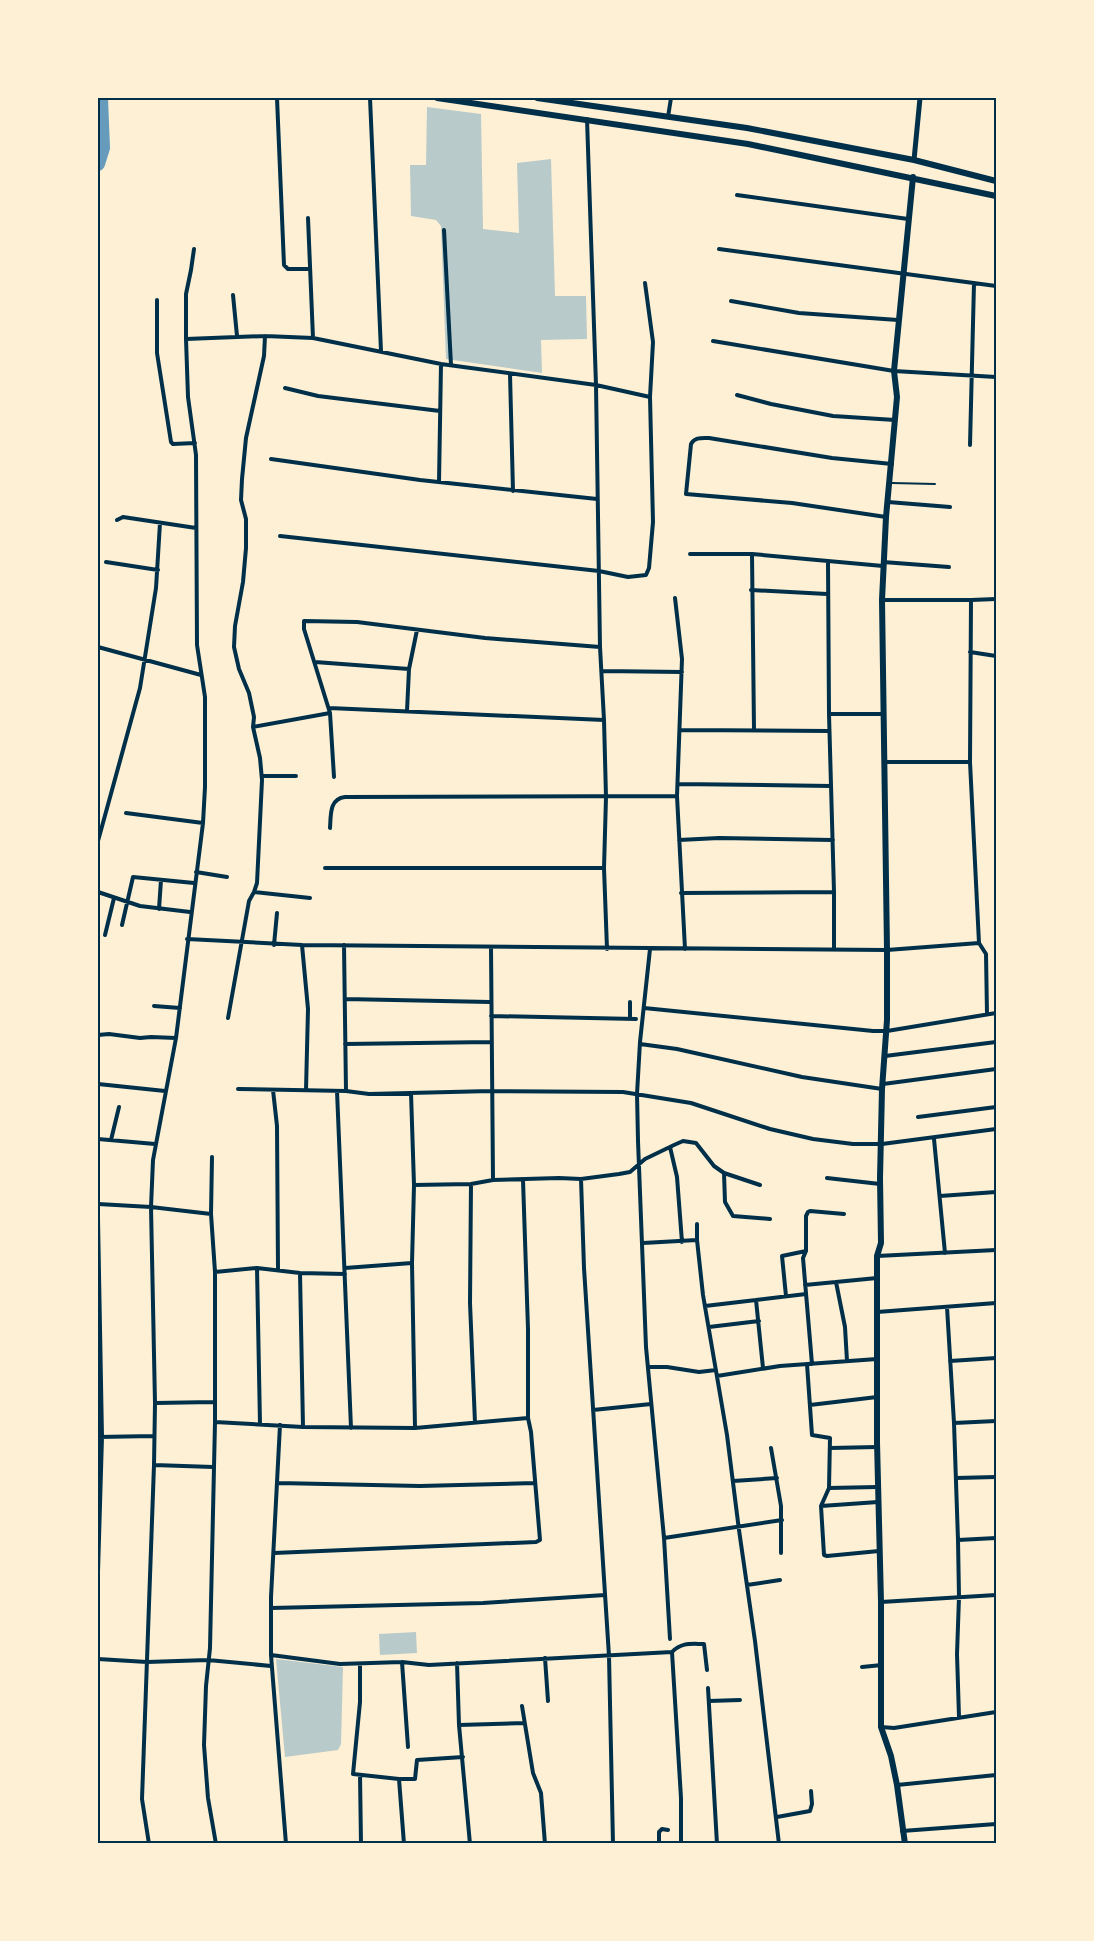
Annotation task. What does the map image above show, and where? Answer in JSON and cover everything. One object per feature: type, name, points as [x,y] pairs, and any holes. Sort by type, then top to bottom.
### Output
[{"type":"main road","points":[[437,98],[472,100],[748,144],[913,177],[996,196]]},
{"type":"main road","points":[[537,98],[583,101],[668,117],[746,128],[914,160],[996,181]]},
{"type":"main road","points":[[650,114],[650,128]]},
{"type":"main road","points":[[905,1844],[891,1756],[881,1728],[882,1665],[877,1447],[876,1278],[877,1256],[881,1242],[880,1184],[887,1031],[883,564],[896,420],[897,397],[894,370],[913,177]]},
{"type":"street","points":[[277,98],[284,265],[288,269],[309,268]]},
{"type":"street","points":[[370,98],[381,351]]},
{"type":"street","points":[[668,117],[671,98]]},
{"type":"street","points":[[914,160],[920,98]]},
{"type":"street","points":[[587,119],[596,385],[600,647],[606,797],[604,868],[607,949]]},
{"type":"street","points":[[737,195],[908,219]]},
{"type":"street","points":[[308,218],[313,338]]},
{"type":"street","points":[[444,230],[451,365]]},
{"type":"street","points":[[149,1844],[142,1799],[155,1403],[151,1207],[155,1144],[176,1038],[190,912],[203,823],[205,787],[205,697],[196,639],[195,443],[188,396],[186,339],[186,294],[192,270],[194,249]]},
{"type":"street","points":[[719,249],[996,286]]},
{"type":"street","points":[[280,536],[599,571],[628,577],[646,575],[649,568],[653,522],[650,397],[653,342],[645,283]]},
{"type":"street","points":[[970,445],[974,283]]},
{"type":"street","points":[[233,295],[237,336]]},
{"type":"street","points":[[157,300],[157,353],[171,442],[173,444],[195,443]]},
{"type":"street","points":[[731,301],[799,312],[898,320]]},
{"type":"street","points":[[186,339],[237,336],[313,338],[441,364],[596,385],[650,397]]},
{"type":"street","points":[[228,1018],[249,901],[257,883],[262,776],[259,749],[253,727],[254,717],[251,702],[234,654],[234,638],[245,565],[246,519],[241,492],[246,438],[264,356],[265,336]]},
{"type":"street","points":[[713,341],[894,370],[996,377]]},
{"type":"street","points":[[439,482],[441,364]]},
{"type":"street","points":[[510,374],[513,491]]},
{"type":"street","points":[[285,388],[318,396],[440,412]]},
{"type":"street","points":[[738,395],[771,404],[834,416],[896,420]]},
{"type":"street","points":[[886,517],[792,503],[686,494],[690,444],[698,438],[708,438],[832,458],[892,464]]},
{"type":"street","points":[[271,459],[439,482],[597,499]]},
{"type":"street","points":[[888,502],[950,507]]},
{"type":"street","points":[[117,520],[124,517],[196,528]]},
{"type":"street","points":[[98,841],[140,688],[156,588],[160,523]]},
{"type":"street","points":[[690,554],[752,554],[828,562],[949,567]]},
{"type":"street","points":[[752,554],[754,730]]},
{"type":"street","points":[[106,562],[158,570]]},
{"type":"street","points":[[828,562],[829,731],[834,949]]},
{"type":"street","points":[[751,590],[827,594]]},
{"type":"street","points":[[675,598],[680,634],[682,672],[677,796],[685,949]]},
{"type":"street","points":[[882,600],[996,599]]},
{"type":"street","points":[[970,600],[970,762],[979,943],[986,954],[987,1014]]},
{"type":"street","points":[[334,777],[330,711],[304,629],[303,622],[305,620],[357,622],[485,638],[600,647]]},
{"type":"street","points":[[407,711],[410,670],[417,630]]},
{"type":"street","points":[[98,647],[202,675]]},
{"type":"street","points":[[970,652],[996,656]]},
{"type":"street","points":[[315,662],[410,670]]},
{"type":"street","points":[[602,671],[682,672]]},
{"type":"street","points":[[253,727],[330,711],[407,711],[604,720]]},
{"type":"street","points":[[830,714],[885,714]]},
{"type":"street","points":[[680,730],[829,731]]},
{"type":"street","points":[[884,762],[970,762]]},
{"type":"street","points":[[262,776],[296,776]]},
{"type":"street","points":[[678,784],[831,786]]},
{"type":"street","points":[[330,828],[332,806],[338,798],[345,797],[677,796]]},
{"type":"street","points":[[126,813],[203,823]]},
{"type":"street","points":[[679,840],[719,838],[833,840]]},
{"type":"street","points":[[325,868],[604,868]]},
{"type":"street","points":[[196,872],[227,878]]},
{"type":"street","points":[[122,925],[133,877],[194,883]]},
{"type":"street","points":[[159,909],[161,880]]},
{"type":"street","points":[[98,892],[128,902],[159,909],[190,912]]},
{"type":"street","points":[[254,892],[310,898]]},
{"type":"street","points":[[682,893],[834,892]]},
{"type":"street","points":[[105,936],[114,898]]},
{"type":"street","points":[[274,945],[277,913]]},
{"type":"street","points":[[188,939],[302,946],[607,949],[887,950],[979,943]]},
{"type":"street","points":[[302,946],[308,1009],[306,1090]]},
{"type":"street","points":[[344,946],[346,1091]]},
{"type":"street","points":[[491,947],[493,1180]]},
{"type":"street","points":[[650,949],[637,1094],[639,1164],[648,1367],[664,1538],[670,1639]]},
{"type":"street","points":[[345,999],[490,1002]]},
{"type":"street","points":[[630,1002],[630,1019]]},
{"type":"street","points":[[154,1006],[180,1008]]},
{"type":"street","points":[[644,1008],[763,1019],[837,1029],[887,1031],[996,1013]]},
{"type":"street","points":[[491,1016],[636,1019]]},
{"type":"street","points":[[98,1035],[176,1038]]},
{"type":"street","points":[[345,1044],[491,1042]]},
{"type":"street","points":[[885,1056],[996,1042]]},
{"type":"street","points":[[640,1044],[677,1049],[802,1077],[883,1087],[996,1069]]},
{"type":"street","points":[[98,1084],[165,1091]]},
{"type":"street","points":[[238,1089],[346,1091],[369,1094],[594,1090],[637,1094],[690,1103],[770,1129],[840,1143],[882,1144],[996,1130]]},
{"type":"street","points":[[273,1090],[277,1126],[278,1270]]},
{"type":"street","points":[[337,1091],[351,1428]]},
{"type":"street","points":[[411,1093],[414,1185],[412,1263],[415,1428]]},
{"type":"street","points":[[112,1140],[119,1107]]},
{"type":"street","points":[[918,1117],[996,1107]]},
{"type":"street","points":[[98,1139],[155,1144]]},
{"type":"street","points":[[934,1139],[945,1253]]},
{"type":"street","points":[[414,1185],[471,1184],[493,1180],[581,1179],[630,1172],[649,1156],[684,1141],[696,1143],[714,1166],[724,1173],[760,1185]]},
{"type":"street","points":[[670,1147],[677,1177],[682,1242]]},
{"type":"street","points":[[212,1157],[211,1214],[215,1272],[215,1422],[210,1648],[204,1745],[205,1770],[216,1844]]},
{"type":"street","points":[[724,1173],[725,1202],[732,1216],[770,1219]]},
{"type":"street","points":[[827,1178],[880,1184]]},
{"type":"street","points":[[581,1179],[584,1268],[609,1656],[613,1844]]},
{"type":"street","points":[[274,1553],[540,1541],[531,1432],[528,1418],[528,1329],[523,1180]]},
{"type":"street","points":[[471,1184],[470,1303],[475,1424]]},
{"type":"street","points":[[940,1196],[996,1192]]},
{"type":"street","points":[[98,1204],[151,1207],[211,1214]]},
{"type":"street","points":[[844,1214],[808,1212],[806,1251],[803,1258],[810,1364],[812,1436],[830,1437],[829,1488],[821,1506],[824,1555],[879,1551]]},
{"type":"street","points":[[98,1220],[100,1437],[98,1572]]},
{"type":"street","points":[[697,1224],[697,1240],[705,1306],[733,1481],[777,1816],[779,1843],[766,1844]]},
{"type":"street","points":[[643,1243],[697,1240]]},
{"type":"street","points":[[877,1256],[996,1250]]},
{"type":"street","points":[[786,1296],[782,1256],[806,1251]]},
{"type":"street","points":[[345,1268],[412,1263]]},
{"type":"street","points":[[257,1268],[260,1424]]},
{"type":"street","points":[[215,1272],[257,1268],[300,1273],[345,1274]]},
{"type":"street","points":[[300,1273],[303,1427]]},
{"type":"street","points":[[805,1286],[876,1278]]},
{"type":"street","points":[[836,1282],[845,1327],[847,1361]]},
{"type":"street","points":[[705,1306],[806,1294]]},
{"type":"street","points":[[756,1300],[763,1368]]},
{"type":"street","points":[[877,1312],[996,1303]]},
{"type":"street","points":[[947,1307],[954,1422],[958,1540],[959,1597],[956,1654],[959,1717]]},
{"type":"street","points":[[709,1327],[758,1321]]},
{"type":"street","points":[[950,1360],[996,1358]]},
{"type":"street","points":[[717,1376],[745,1373],[763,1368],[877,1359]]},
{"type":"street","points":[[648,1367],[667,1367],[699,1372],[716,1370]]},
{"type":"street","points":[[810,1405],[877,1397]]},
{"type":"street","points":[[155,1403],[214,1402]]},
{"type":"street","points":[[593,1410],[651,1404]]},
{"type":"street","points":[[215,1422],[303,1427],[415,1428],[528,1418]]},
{"type":"street","points":[[954,1422],[996,1420]]},
{"type":"street","points":[[280,1425],[270,1655],[286,1844]]},
{"type":"street","points":[[100,1437],[154,1436]]},
{"type":"street","points":[[830,1448],[877,1447]]},
{"type":"street","points":[[771,1448],[782,1520],[781,1552]]},
{"type":"street","points":[[154,1465],[213,1467]]},
{"type":"street","points":[[956,1478],[996,1477]]},
{"type":"street","points":[[733,1481],[777,1478]]},
{"type":"street","points":[[278,1483],[420,1486],[535,1483]]},
{"type":"street","points":[[829,1488],[878,1486]]},
{"type":"street","points":[[821,1506],[878,1502]]},
{"type":"street","points":[[664,1538],[782,1520]]},
{"type":"street","points":[[958,1540],[996,1538]]},
{"type":"street","points":[[747,1585],[780,1580]]},
{"type":"street","points":[[881,1602],[996,1595]]},
{"type":"street","points":[[271,1608],[483,1603],[605,1596]]},
{"type":"street","points":[[270,1655],[322,1663],[402,1662],[429,1665],[672,1652],[678,1646],[685,1644],[704,1644],[707,1670]]},
{"type":"street","points":[[672,1652],[681,1798],[681,1844]]},
{"type":"street","points":[[546,1658],[548,1701]]},
{"type":"street","points":[[98,1660],[147,1662],[208,1660],[271,1666]]},
{"type":"street","points":[[402,1662],[408,1747]]},
{"type":"street","points":[[457,1663],[459,1725],[470,1844]]},
{"type":"street","points":[[360,1664],[360,1702],[352,1773],[399,1780],[415,1779],[417,1760],[462,1757]]},
{"type":"street","points":[[862,1667],[882,1665]]},
{"type":"street","points":[[708,1688],[717,1844]]},
{"type":"street","points":[[709,1700],[740,1700]]},
{"type":"street","points":[[522,1706],[533,1772],[541,1793],[546,1844]]},
{"type":"street","points":[[881,1728],[894,1728],[996,1712]]},
{"type":"street","points":[[459,1725],[524,1723]]},
{"type":"street","points":[[360,1775],[361,1844]]},
{"type":"street","points":[[897,1785],[996,1775]]},
{"type":"street","points":[[399,1780],[404,1844]]},
{"type":"street","points":[[777,1816],[810,1811],[812,1807],[811,1791]]},
{"type":"street","points":[[902,1831],[996,1824]]},
{"type":"street","points":[[658,1844],[659,1832],[668,1830]]},
{"type":"lane","points":[[890,483],[935,484]]},
{"type":"shaded area","points":[[427,107],[481,114],[483,229],[519,233],[517,163],[551,159],[555,296],[586,296],[587,339],[541,340],[542,373],[446,359],[441,226],[436,220],[411,216],[410,165],[426,165]]},
{"type":"shaded area","points":[[416,1632],[417,1653],[380,1655],[379,1634]]},
{"type":"shaded area","points":[[276,1659],[343,1667],[341,1744],[338,1750],[285,1757]]},
{"type":"waterway","points":[[98,164],[103,148],[101,98]]}]
